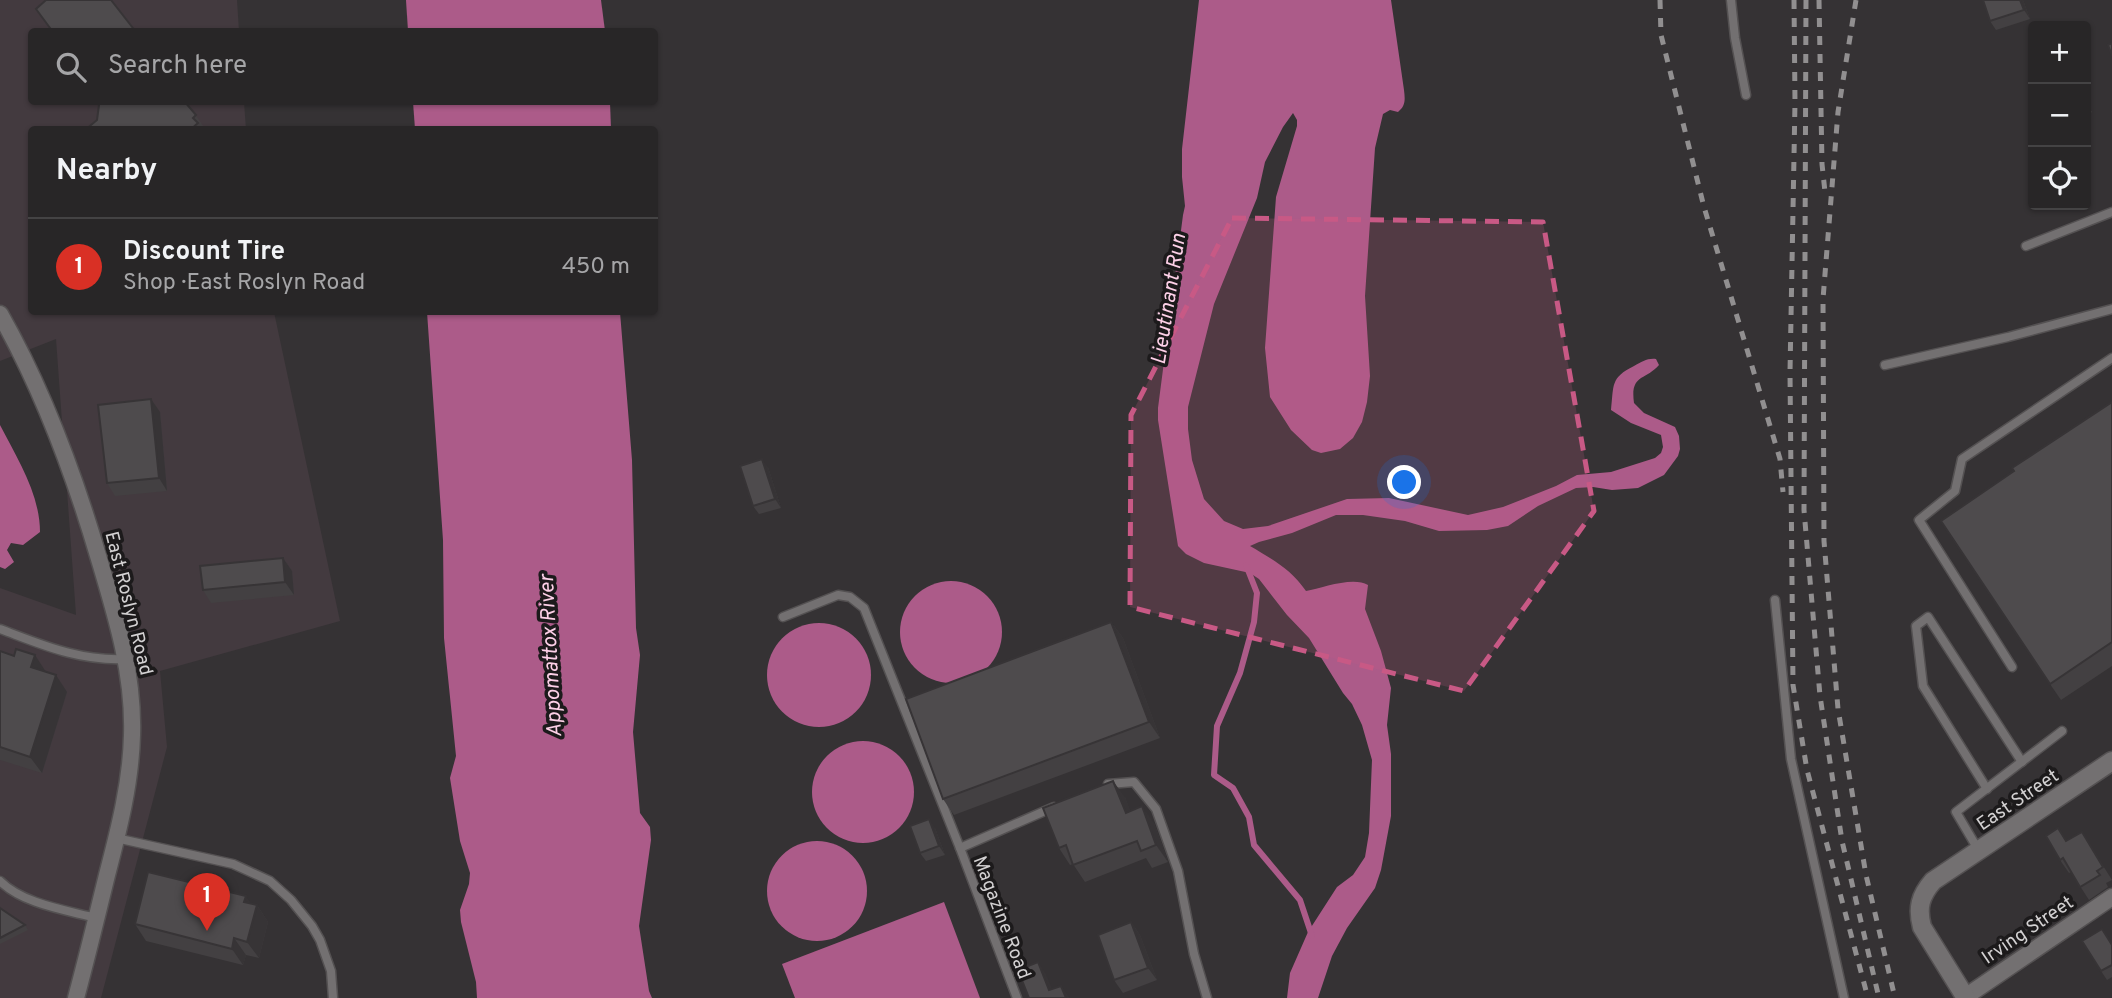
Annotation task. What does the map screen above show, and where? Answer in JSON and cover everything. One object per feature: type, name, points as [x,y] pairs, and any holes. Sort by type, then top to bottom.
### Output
[{"type":"street","name":"East Roslyn Road","points":[[0,314],[19,351],[74,479],[109,592],[126,659],[132,734],[129,773],[116,838],[76,998]]},
{"type":"street","name":"East Street","points":[[1966,997],[1922,927],[1919,902],[1925,890],[1946,872],[2112,761]]},
{"type":"street","name":"Irving Street","points":[[1966,997],[2112,897]]},
{"type":"lane","points":[[1731,0],[1746,95]]},
{"type":"lane","points":[[2026,246],[2112,212]]},
{"type":"lane","points":[[1885,365],[2008,337],[2112,309]]},
{"type":"lane","points":[[2012,667],[1919,520],[1955,491],[1962,459],[2112,358]]},
{"type":"lane","name":"Magazine Road","points":[[783,617],[838,594],[850,597],[864,608],[1017,998]]},
{"type":"lane","points":[[1775,600],[1791,759],[1844,998]]},
{"type":"lane","points":[[1987,789],[1923,686],[1916,626],[1928,617],[2022,762]]},
{"type":"lane","points":[[0,629],[63,653],[102,660],[126,659]]},
{"type":"lane","points":[[1979,851],[1956,812],[2062,732]]},
{"type":"lane","points":[[1094,790],[1106,784],[1134,782],[1156,809],[1178,871],[1194,954],[1207,998]]},
{"type":"lane","points":[[960,848],[1057,805]]},
{"type":"lane","points":[[116,838],[233,864],[270,881],[291,900],[320,940],[331,971],[333,998]]},
{"type":"lane","points":[[0,881],[10,891],[22,897],[96,918]]},
{"type":"highlighted area","points":[[1232,218],[1543,222],[1594,511],[1464,691],[1130,607],[1131,415]]},
{"type":"shaded area","points":[[0,0],[237,0],[239,28],[28,28],[28,105],[244,105],[246,126],[28,126],[28,315],[275,315],[340,621],[160,671],[167,747],[101,998],[0,998],[0,588],[76,615],[56,339],[0,361]]},
{"type":"water","points":[[406,0],[601,0],[605,28],[408,28]]},
{"type":"water","points":[[1199,0],[1391,0],[1405,96],[1401,110],[1390,110],[1383,114],[1375,148],[1365,296],[1370,376],[1367,402],[1362,422],[1353,438],[1340,449],[1321,453],[1312,450],[1291,430],[1270,397],[1265,348],[1276,197],[1297,126],[1293,113],[1265,162],[1257,198],[1214,304],[1188,407],[1192,460],[1204,499],[1224,521],[1243,529],[1268,526],[1347,499],[1389,498],[1468,515],[1503,507],[1577,475],[1611,472],[1655,458],[1663,447],[1661,435],[1631,423],[1611,410],[1613,388],[1617,379],[1626,370],[1650,359],[1656,359],[1659,365],[1636,382],[1634,403],[1644,413],[1675,427],[1679,436],[1678,456],[1664,475],[1638,488],[1576,488],[1538,506],[1508,526],[1487,530],[1439,531],[1405,521],[1363,515],[1336,515],[1250,546],[1287,571],[1306,591],[1346,582],[1368,585],[1365,609],[1391,688],[1387,725],[1391,754],[1391,816],[1381,870],[1375,888],[1347,928],[1332,956],[1318,998],[1287,998],[1290,973],[1308,932],[1337,887],[1353,875],[1365,857],[1369,833],[1372,760],[1362,725],[1352,704],[1309,638],[1259,579],[1250,573],[1204,563],[1186,554],[1178,546],[1158,420],[1185,206],[1182,149]]},
{"type":"water","points":[[413,105],[610,105],[611,126],[415,126]]},
{"type":"water","name":"Appomattox River","points":[[427,315],[620,315],[632,460],[636,628],[640,655],[633,732],[640,813],[650,827],[651,840],[639,926],[652,998],[477,998],[460,910],[470,873],[460,841],[450,778],[456,756],[444,638],[443,540]]},
{"type":"water","points":[[0,425],[32,490],[40,532],[23,545],[11,543],[7,550],[14,562],[5,569],[0,567]]},
{"type":"water","points":[[951,581],[970,585],[987,596],[998,613],[1002,632],[998,651],[987,668],[970,679],[951,683],[932,679],[915,668],[904,651],[900,632],[904,613],[915,596],[932,585]]},
{"type":"water","points":[[819,623],[839,627],[856,638],[867,655],[871,675],[867,695],[856,712],[839,723],[819,727],[799,723],[782,712],[771,695],[767,675],[771,655],[782,638],[799,627]]},
{"type":"water","points":[[863,741],[882,745],[899,756],[910,773],[914,792],[910,811],[899,828],[882,839],[863,843],[844,839],[827,828],[816,811],[812,792],[816,773],[827,756],[844,745]]},
{"type":"water","points":[[807,841],[827,841],[853,855],[864,872],[867,891],[864,910],[853,927],[827,941],[807,941],[789,933],[775,919],[767,901],[767,881],[775,863],[789,849]]},
{"type":"water","points":[[944,902],[980,998],[795,998],[782,964]]},
{"type":"building","points":[[46,0],[111,0],[133,28],[50,28],[36,9]]},
{"type":"building","points":[[1983,0],[2020,0],[2024,10],[1990,21]]},
{"type":"building","points":[[99,105],[188,105],[196,115],[193,118],[198,123],[195,126],[90,126],[97,120]]},
{"type":"building","points":[[151,399],[159,478],[107,483],[98,405]]},
{"type":"building","points":[[2112,402],[2112,642],[2050,684],[1941,521],[2014,471],[2012,468]]},
{"type":"building","points":[[762,459],[775,499],[753,506],[740,466]]},
{"type":"building","points":[[283,558],[285,582],[203,590],[200,566]]},
{"type":"building","points":[[1111,622],[1149,722],[943,799],[906,699]]},
{"type":"building","points":[[16,649],[35,655],[31,667],[56,675],[30,757],[0,747],[0,651],[14,656]]},
{"type":"building","points":[[1113,781],[1126,813],[1142,806],[1156,845],[1141,851],[1137,841],[1073,865],[1066,845],[1059,848],[1043,808]]},
{"type":"building","points":[[929,819],[939,846],[920,853],[910,826]]},
{"type":"building","points":[[2058,828],[2066,841],[2082,832],[2103,867],[2097,871],[2100,875],[2080,887],[2046,836]]},
{"type":"building","points":[[148,872],[246,896],[244,902],[257,905],[247,942],[234,938],[232,949],[135,924]]},
{"type":"building","points":[[0,908],[25,925],[0,938]]},
{"type":"building","points":[[1131,922],[1148,968],[1114,980],[1098,935]]},
{"type":"building","points":[[2102,929],[2112,945],[2112,965],[2101,971],[2082,941]]},
{"type":"building","points":[[1038,962],[1049,990],[1061,986],[1066,998],[1029,998],[1018,970]]},
{"type":"waterway","name":"Lieutinant Run","points":[[1246,565],[1257,593],[1254,622],[1240,673],[1217,726],[1214,775],[1233,788],[1249,817],[1254,845],[1300,900],[1312,936]]},
{"type":"railway","points":[[1660,0],[1661,35],[1704,207],[1780,459],[1783,492]]},
{"type":"railway","points":[[1794,0],[1790,372],[1793,685],[1807,770],[1868,998]]},
{"type":"railway","points":[[1806,0],[1804,510],[1820,696],[1842,841],[1879,998]]},
{"type":"railway","points":[[1819,0],[1822,164],[1825,192]]},
{"type":"railway","points":[[1856,0],[1838,112],[1823,299],[1824,541],[1838,709],[1866,875],[1895,998]]},
{"type":"place","name":"Discount Tire","points":[[207,931]]}]
